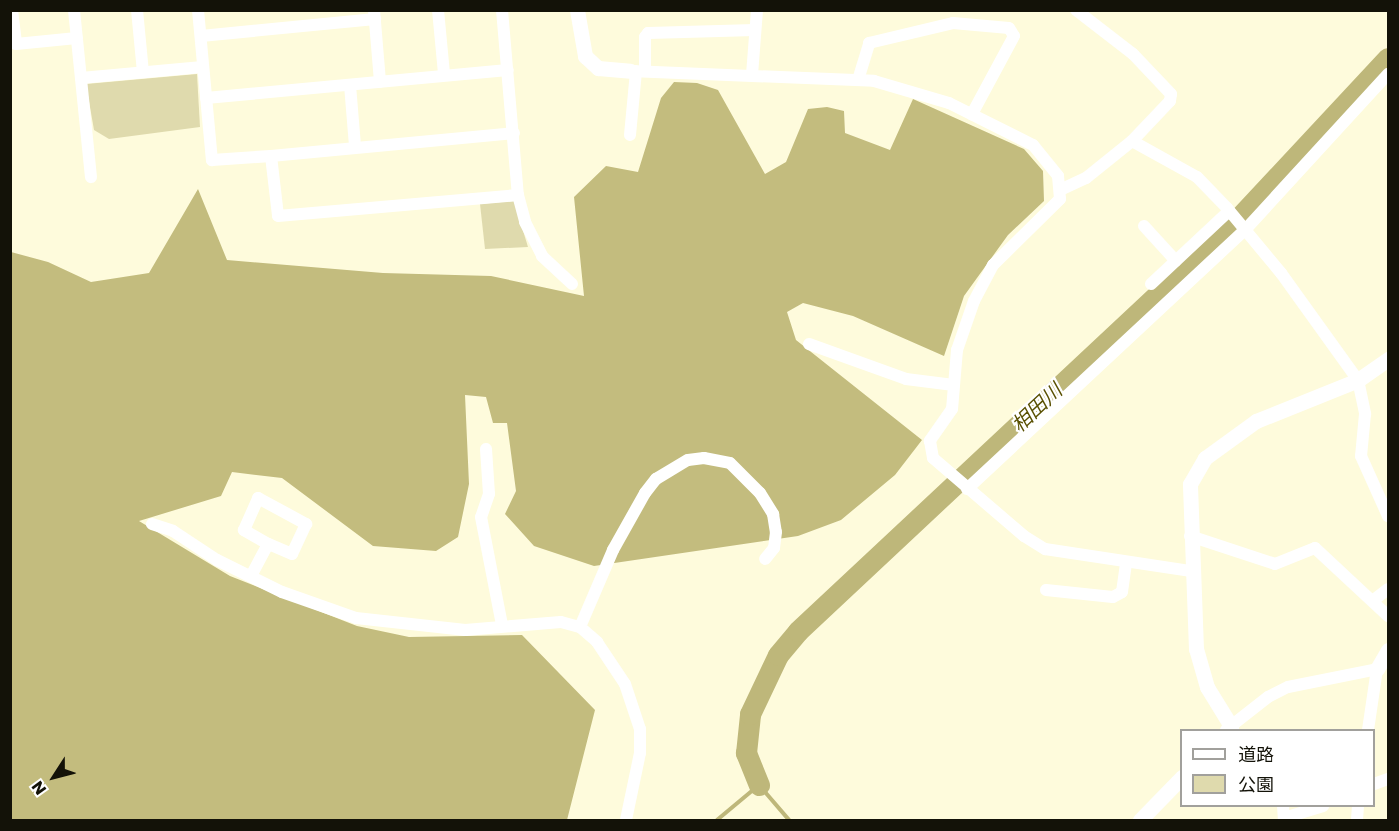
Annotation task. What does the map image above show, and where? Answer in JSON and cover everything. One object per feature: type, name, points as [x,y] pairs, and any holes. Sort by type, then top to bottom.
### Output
[{"type":"street","points":[[12,10],[16,44],[77,38]]},
{"type":"street","points":[[74,10],[91,177]]},
{"type":"street","points":[[137,10],[143,72]]},
{"type":"street","points":[[198,10],[212,160],[514,133]]},
{"type":"street","points":[[438,10],[444,74]]},
{"type":"street","points":[[502,10],[518,195],[525,222],[542,256],[572,284]]},
{"type":"street","points":[[578,10],[585,56],[598,68],[858,80],[896,86],[972,114],[1033,145],[1058,176],[1060,190],[1055,208],[993,265],[974,301],[957,350],[952,409],[930,441],[933,458],[965,487],[1045,549],[1191,571]]},
{"type":"street","points":[[752,75],[757,10]]},
{"type":"street","points":[[1060,190],[1086,178],[1132,141],[1170,101],[1171,94],[1133,54],[1076,10]]},
{"type":"street","points":[[201,36],[375,15],[380,82]]},
{"type":"street","points":[[858,80],[869,43],[953,23],[1009,27],[1014,36],[972,114]]},
{"type":"street","points":[[630,135],[637,71],[648,33],[756,30]]},
{"type":"street","points":[[81,78],[203,68]]},
{"type":"street","points":[[206,98],[444,74],[508,70]]},
{"type":"street","points":[[965,487],[1244,228],[1389,74]]},
{"type":"street","points":[[350,85],[355,146]]},
{"type":"street","points":[[1132,141],[1197,177],[1244,228],[1358,380],[1365,414],[1361,456],[1389,516]]},
{"type":"street","points":[[272,156],[278,216],[518,195]]},
{"type":"street","points":[[1151,284],[1231,213]]},
{"type":"street","points":[[1144,226],[1176,261]]},
{"type":"street","points":[[809,344],[906,379],[954,385]]},
{"type":"street","points":[[1377,669],[1288,687],[1268,697],[1232,726],[1207,687],[1201,667],[1191,571],[1190,484],[1205,458],[1277,410],[1358,380],[1389,359]]},
{"type":"street","points":[[486,449],[489,494],[481,517],[502,626]]},
{"type":"street","points":[[580,627],[613,550],[645,493],[663,473],[688,460],[704,458],[730,463],[760,493],[773,514],[776,532],[774,548],[765,559]]},
{"type":"street","points":[[258,498],[306,524],[292,554],[268,544],[244,530],[258,498]]},
{"type":"street","points":[[152,524],[173,531],[217,560],[282,592],[356,618],[465,630],[561,622],[580,627],[597,642],[625,684],[640,729],[640,753],[626,820]]},
{"type":"street","points":[[1190,536],[1275,564],[1315,548],[1375,599],[1389,616]]},
{"type":"street","points":[[251,576],[268,544]]},
{"type":"street","points":[[1046,590],[1113,597],[1122,592],[1126,563]]},
{"type":"street","points":[[1375,599],[1389,589]]},
{"type":"street","points":[[1368,729],[1377,669],[1389,650]]},
{"type":"street","points":[[1140,820],[1180,779]]},
{"type":"street","points":[[1284,814],[1318,807]]},
{"type":"green space","points":[[197,74],[200,127],[109,139],[94,130],[86,84]]},
{"type":"green space","points":[[514,201],[528,247],[485,249],[480,204]]},
{"type":"shaded area","points":[[674,82],[697,83],[718,90],[765,174],[786,162],[808,109],[827,107],[844,111],[845,133],[890,150],[913,99],[1024,149],[1043,171],[1044,201],[1008,235],[964,296],[944,356],[853,316],[803,303],[787,312],[796,340],[922,440],[895,475],[841,520],[798,536],[594,566],[534,546],[505,514],[516,491],[507,423],[493,423],[486,397],[465,395],[469,484],[458,537],[436,551],[373,546],[282,478],[232,472],[221,496],[139,521],[230,576],[357,626],[409,637],[522,635],[595,710],[567,820],[11,820],[11,252],[48,262],[91,282],[149,273],[198,189],[227,260],[383,273],[491,276],[584,296],[574,197],[606,166],[638,172],[661,98]]},
{"type":"waterway","name":"相田川","points":[[759,785],[746,753],[750,714],[778,655],[798,631],[1233,224],[1388,58]]},
{"type":"waterway","points":[[717,820],[759,785],[789,820]]}]
